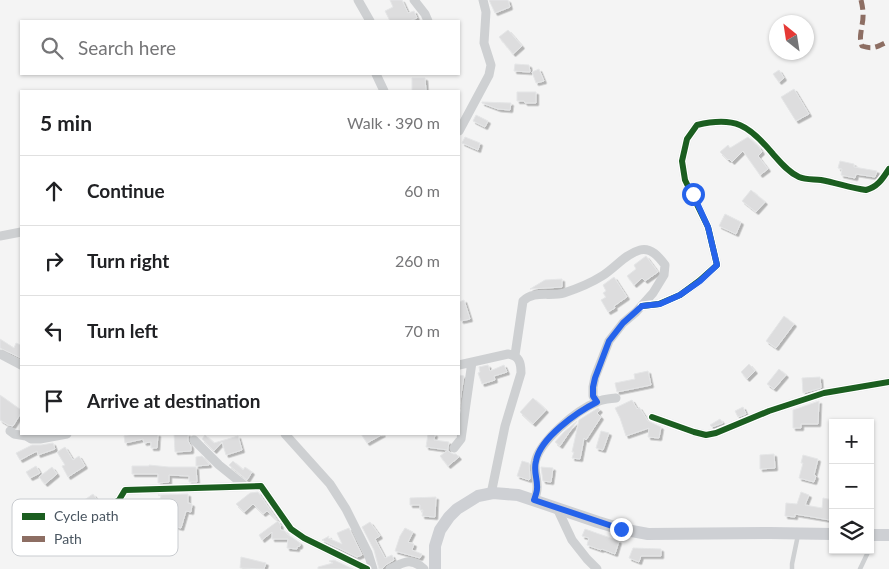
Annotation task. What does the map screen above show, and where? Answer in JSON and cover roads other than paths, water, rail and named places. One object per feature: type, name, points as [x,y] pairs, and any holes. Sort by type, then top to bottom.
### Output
[{"type":"main road","points":[[436,569],[435,546],[440,530],[449,517],[457,509],[478,496],[493,493],[518,495],[621,529],[648,534],[829,534]]},
{"type":"street","points":[[358,0],[369,20]]},
{"type":"street","points":[[414,0],[428,20]]},
{"type":"street","points":[[460,129],[489,75],[491,65],[484,43],[486,12],[483,0]]},
{"type":"street","points":[[376,75],[384,90]]},
{"type":"street","points":[[642,306],[660,304],[680,295],[700,281],[717,265],[708,227],[685,180],[682,161],[687,139],[697,126],[712,122],[729,121],[740,124],[762,140],[781,164],[798,177],[805,179],[822,180],[866,190],[880,182],[889,169]]},
{"type":"street","points":[[0,236],[20,232]]},
{"type":"street","points":[[515,355],[523,301],[526,298],[561,294],[595,280],[627,256],[641,250],[651,251],[665,265],[664,275],[653,293],[619,327],[609,341],[593,387],[593,396],[597,402]]},
{"type":"street","points":[[0,354],[20,364]]},
{"type":"street","points":[[460,365],[508,354],[515,355],[521,367],[521,373],[505,426],[491,494]]},
{"type":"street","points":[[454,448],[461,439],[472,362]]},
{"type":"street","points":[[652,418],[706,435],[716,433],[769,410],[824,392],[889,382]]},
{"type":"street","points":[[534,500],[537,489],[535,464],[537,454],[543,445],[569,419],[597,402],[616,398]]},
{"type":"street","points":[[10,432],[40,440],[62,435]]},
{"type":"street","points":[[286,435],[330,484],[368,553],[373,569]]},
{"type":"street","points":[[194,440],[219,465],[245,486]]},
{"type":"street","points":[[120,499],[125,490],[261,486],[291,529],[304,538],[367,569]]},
{"type":"street","points":[[557,508],[572,540],[597,569]]},
{"type":"street","points":[[390,569],[408,561],[416,563],[424,569]]},
{"type":"lane","points":[[792,569],[798,534]]},
{"type":"lane","points":[[860,569],[867,554]]}]
